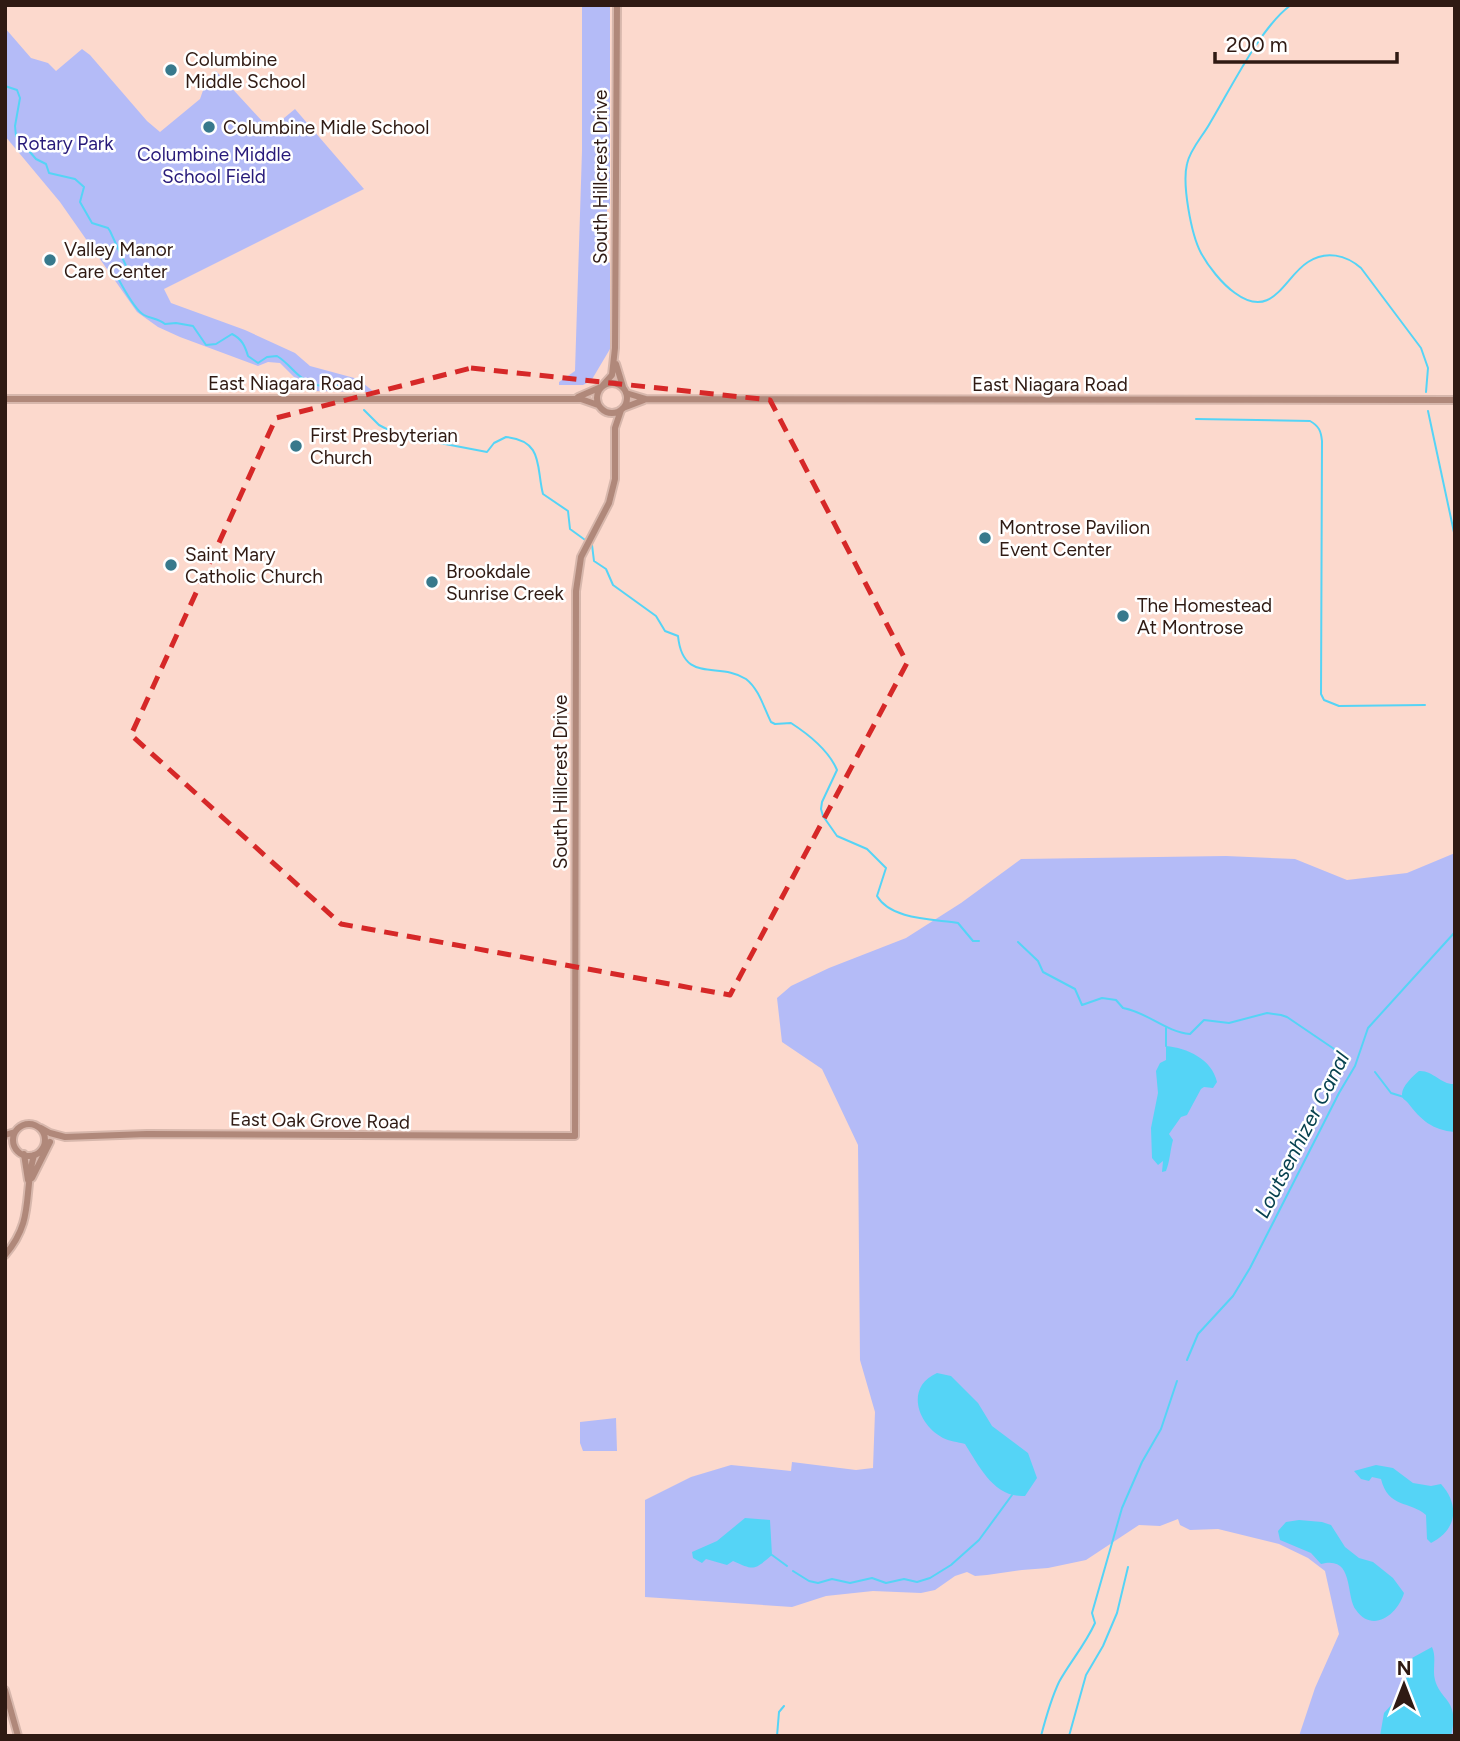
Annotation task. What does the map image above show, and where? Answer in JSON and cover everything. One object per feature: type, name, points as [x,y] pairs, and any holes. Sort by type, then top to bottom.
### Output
[{"type":"street","name":"South Hillcrest Drive","points":[[617,5],[615,348],[616,369],[625,391]]},
{"type":"street","name":"South Hillcrest Drive","points":[[602,386],[612,375],[615,348]]},
{"type":"street","points":[[614,383],[625,391],[627,400],[622,409],[612,413],[604,411],[598,405],[597,396],[602,386],[614,383]]},
{"type":"street","name":"East Niagara Road","points":[[566,399],[584,396],[602,386]]},
{"type":"street","name":"East Niagara Road","points":[[625,391],[646,399],[1455,400]]},
{"type":"street","name":"East Niagara Road","points":[[5,399],[566,399],[587,400],[598,405]]},
{"type":"street","name":"East Niagara Road","points":[[622,409],[646,399]]},
{"type":"street","name":"South Hillcrest Drive","points":[[575,1136],[576,600],[580,558],[608,503],[615,479],[616,422],[622,409]]},
{"type":"street","name":"South Hillcrest Drive","points":[[604,411],[615,435]]},
{"type":"street","points":[[31,1179],[48,1143],[45,1135],[40,1128],[32,1124],[24,1125],[5,1138],[24,1154],[34,1155]]},
{"type":"street","name":"East Oak Grove Road","points":[[40,1128],[65,1137],[147,1134],[575,1136]]},
{"type":"street","points":[[15,1132],[15,1146]]},
{"type":"street","name":"East Oak Grove Road","points":[[48,1143],[65,1137]]},
{"type":"street","points":[[5,1255],[23,1228],[34,1155],[48,1143]]},
{"type":"street","points":[[24,1154],[29,1188]]},
{"type":"street","points":[[5,1689],[18,1736]]},
{"type":"highlighted area","points":[[471,368],[770,400],[907,663],[730,995],[341,924],[131,735],[276,418]]},
{"type":"green space","points":[[582,5],[610,5],[610,206],[607,209],[606,260],[610,263],[610,349],[591,381],[583,385],[559,385],[559,382],[575,371],[582,151]]},
{"type":"green space","points":[[5,28],[31,58],[48,63],[56,71],[82,49],[160,132],[200,99],[207,79],[216,71],[262,121],[278,123],[295,109],[364,189],[164,289],[171,303],[245,330],[295,353],[310,366],[358,379],[374,392],[311,391],[280,363],[268,362],[258,366],[180,337],[158,327],[137,312],[60,202],[5,136]]},
{"type":"green space","points":[[1455,853],[1455,1736],[1299,1736],[1315,1688],[1339,1634],[1325,1571],[1308,1558],[1279,1544],[1218,1529],[1190,1530],[1180,1525],[1178,1519],[1160,1526],[1139,1525],[1086,1560],[1048,1568],[987,1575],[975,1576],[967,1572],[955,1576],[935,1590],[921,1593],[873,1591],[826,1596],[792,1607],[645,1597],[645,1500],[691,1477],[731,1465],[791,1471],[792,1462],[856,1470],[873,1468],[875,1412],[860,1360],[858,1145],[822,1069],[782,1042],[777,998],[791,986],[829,968],[906,938],[961,903],[1021,859],[1226,856],[1295,859],[1347,880],[1407,873]]},
{"type":"green space","points":[[616,1418],[617,1451],[583,1451],[580,1443],[580,1422]]},
{"type":"shaded area","points":[[1166,1046],[1198,1056],[1210,1067],[1217,1082],[1213,1088],[1201,1089],[1187,1115],[1181,1117],[1169,1134],[1173,1140],[1166,1171],[1162,1172],[1163,1161],[1158,1165],[1152,1158],[1151,1128],[1158,1093],[1156,1071],[1160,1063],[1166,1060]]},
{"type":"shaded area","points":[[1419,1071],[1455,1084],[1455,1132],[1428,1123],[1403,1098],[1408,1081]]},
{"type":"shaded area","points":[[937,1373],[951,1376],[978,1403],[992,1426],[1028,1453],[1037,1478],[1025,1496],[1005,1492],[996,1486],[982,1471],[965,1444],[943,1438],[927,1424],[918,1406],[918,1396],[927,1379]]},
{"type":"shaded area","points":[[1376,1465],[1393,1468],[1413,1483],[1431,1486],[1441,1484],[1451,1500],[1453,1516],[1451,1524],[1440,1538],[1431,1543],[1427,1539],[1426,1515],[1389,1495],[1381,1479],[1361,1479],[1354,1471]]},
{"type":"shaded area","points":[[745,1518],[770,1520],[772,1555],[761,1564],[750,1567],[733,1561],[727,1565],[706,1559],[702,1563],[693,1558],[692,1552],[717,1541]]},
{"type":"shaded area","points":[[1299,1520],[1331,1525],[1345,1547],[1359,1558],[1373,1562],[1393,1578],[1404,1593],[1391,1614],[1377,1621],[1363,1617],[1353,1604],[1347,1578],[1339,1565],[1321,1564],[1311,1553],[1280,1540],[1278,1531],[1286,1522]]},
{"type":"shaded area","points":[[1432,1647],[1435,1680],[1449,1702],[1453,1715],[1451,1736],[1380,1736],[1384,1713],[1402,1693],[1412,1658]]},
{"type":"waterway","name":"Loutsenhizer Canal","points":[[1291,5],[1257,43],[1189,158],[1186,173],[1187,196],[1197,245],[1207,263],[1225,285],[1248,300],[1259,302],[1277,294],[1300,269],[1315,258],[1336,256],[1355,264],[1361,268],[1421,348],[1428,368],[1426,392]]},
{"type":"waterway","points":[[5,86],[17,90],[20,98],[16,136],[36,159],[46,164],[49,173],[75,179],[84,187],[80,202],[92,223],[110,231],[128,270],[119,280],[141,312],[165,324],[193,326],[206,345],[216,344],[232,334],[243,343],[248,356],[258,363],[267,357],[277,356],[299,376],[317,385],[355,389]]},
{"type":"waterway","points":[[364,410],[379,425],[398,435],[487,452],[494,443],[506,437],[527,444],[536,457],[543,494],[568,511],[570,529],[592,545],[594,561],[606,569],[613,585],[656,616],[665,631],[678,636],[681,651],[687,661],[704,669],[736,674],[746,679],[758,693],[771,722],[791,723],[829,756],[837,770],[822,802],[823,816],[837,836],[867,849],[886,868],[877,896],[883,904],[913,917],[958,923],[973,941],[979,941]]},
{"type":"waterway","name":"Loutsenhizer Canal","points":[[1428,411],[1455,537]]},
{"type":"waterway","points":[[1196,419],[1310,421],[1317,427],[1322,441],[1321,694],[1324,700],[1339,706],[1425,705]]},
{"type":"waterway","name":"Loutsenhizer Canal","points":[[1187,1360],[1198,1334],[1233,1296],[1250,1268],[1355,1066],[1368,1028],[1455,932]]},
{"type":"waterway","points":[[1018,942],[1038,961],[1043,972],[1075,989],[1082,1005],[1102,998],[1116,1000],[1123,1008],[1140,1013],[1173,1030],[1190,1034],[1204,1020],[1229,1023],[1267,1013],[1281,1015],[1343,1055]]},
{"type":"waterway","points":[[1166,1028],[1166,1046]]},
{"type":"waterway","points":[[1375,1072],[1391,1093],[1404,1097]]},
{"type":"waterway","name":"Loutsenhizer Canal","points":[[1041,1736],[1059,1682],[1095,1623],[1092,1613],[1122,1508],[1142,1462],[1161,1429],[1177,1381]]},
{"type":"waterway","points":[[793,1571],[818,1583],[832,1579],[850,1583],[872,1578],[886,1583],[904,1579],[917,1582],[930,1578],[951,1565],[979,1540],[1012,1495]]},
{"type":"waterway","points":[[772,1555],[787,1566]]},
{"type":"waterway","points":[[1069,1736],[1086,1675],[1103,1646],[1117,1613],[1128,1567]]},
{"type":"waterway","points":[[777,1736],[779,1712],[784,1706]]},
{"type":"place","name":"Columbine Middle School","points":[[171,70]]},
{"type":"place","name":"Columbine Midle School","points":[[209,127]]},
{"type":"place","name":"Valley Manor Care Center","points":[[50,260]]},
{"type":"place","name":"First Presbyterian Church","points":[[296,446]]},
{"type":"place","name":"Montrose Pavilion Event Center","points":[[985,538]]},
{"type":"place","name":"Saint Mary Catholic Church","points":[[171,565]]},
{"type":"place","name":"Brookdale Sunrise Creek","points":[[432,582]]},
{"type":"place","name":"The Homestead At Montrose","points":[[1123,616]]},
{"type":"park label","name":"Rotary Park","points":[[65,143]]},
{"type":"park label","name":"Columbine Middle School Field","points":[[214,165]]}]
